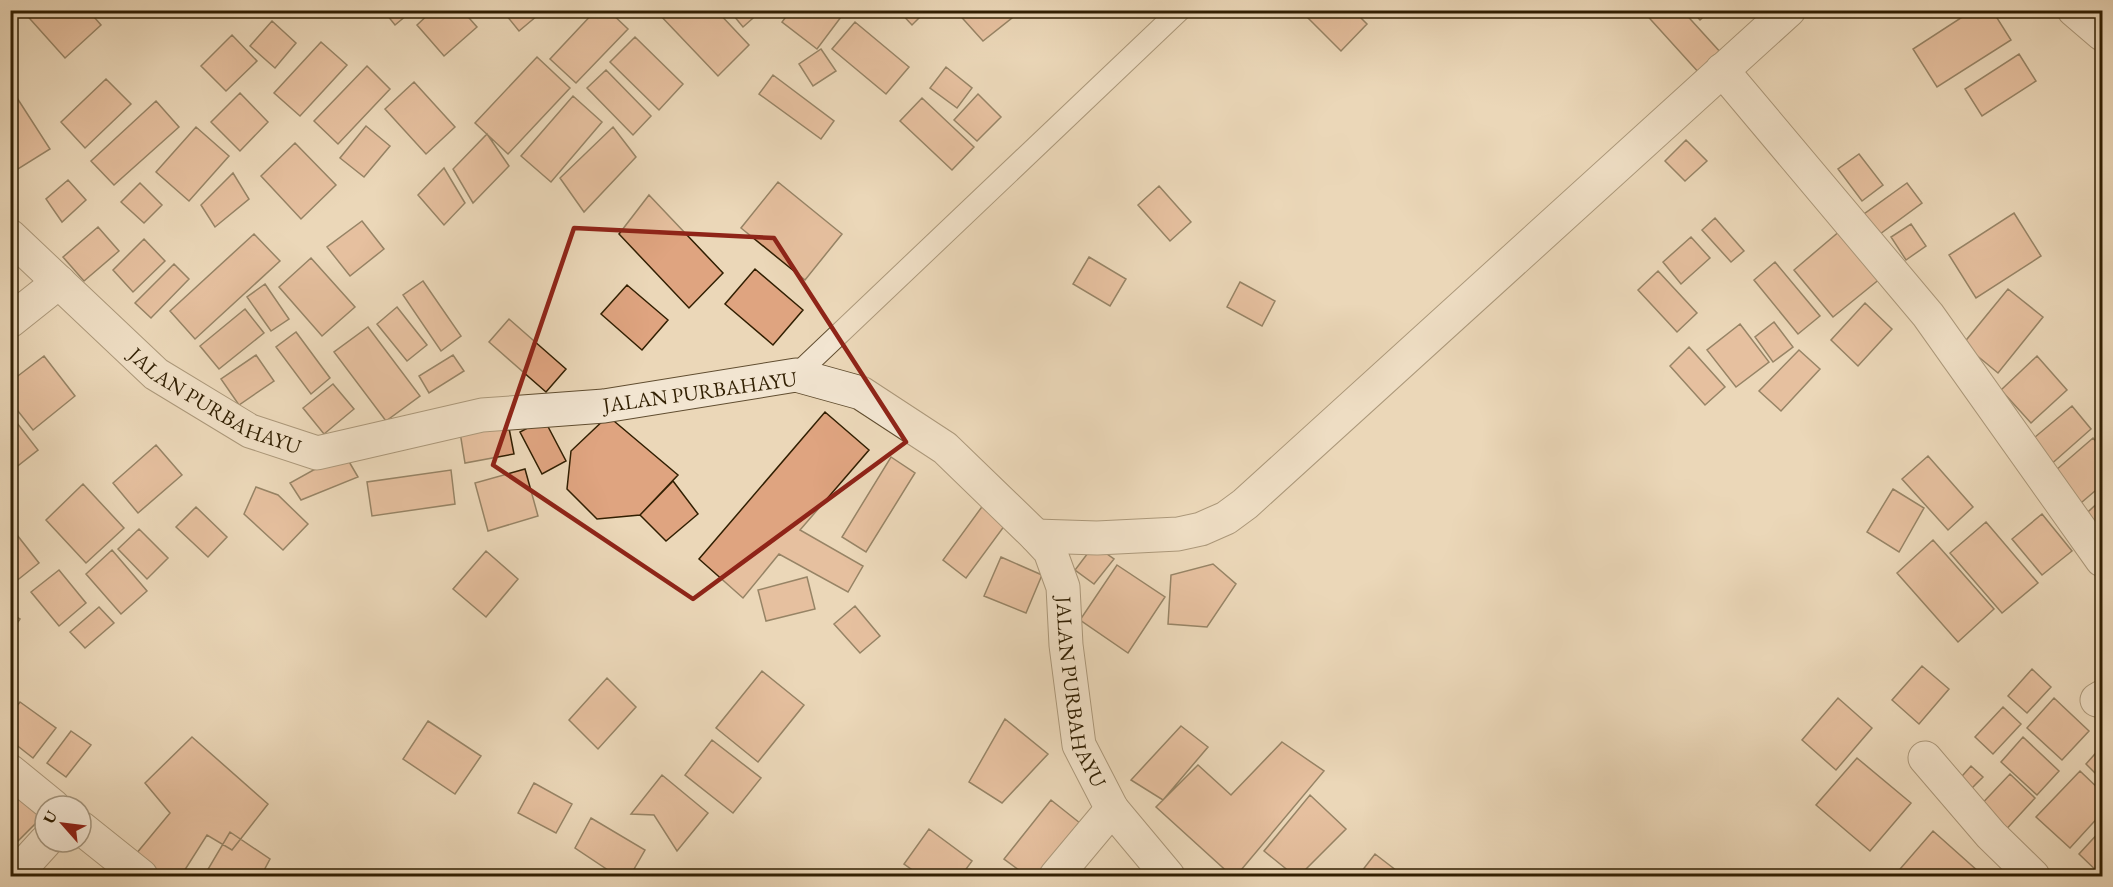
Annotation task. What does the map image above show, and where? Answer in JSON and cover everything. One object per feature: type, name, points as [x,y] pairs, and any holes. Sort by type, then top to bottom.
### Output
[{"type":"street","points":[[1036,536],[1097,538],[1178,534],[1201,529],[1226,518],[1245,504],[1789,10]]},
{"type":"street","points":[[2074,10],[2103,34]]},
{"type":"street","points":[[1722,70],[1928,315],[2103,560]]},
{"type":"street","name":"JALAN PURBAHAYU","points":[[10,236],[156,374],[250,431],[317,453],[482,415],[604,406],[796,375],[861,393],[945,448],[1050,551],[1063,587],[1066,645],[1079,745],[1112,809],[1168,876]]},
{"type":"street","points":[[10,321],[59,282]]},
{"type":"street","points":[[1925,758],[1991,835],[2033,876]]},
{"type":"street","points":[[10,771],[38,794]]},
{"type":"street","points":[[1056,876],[1112,809]]},
{"type":"street","points":[[93,838],[141,876]]},
{"type":"street","points":[[14,876],[34,854]]},
{"type":"lane","points":[[796,375],[1180,10]]},
{"type":"highlighted area","points":[[574,228],[774,238],[906,442],[693,599],[493,465]]},
{"type":"building","points":[[22,10],[88,10],[101,25],[65,58]]},
{"type":"building","points":[[383,10],[413,10],[395,25]]},
{"type":"building","points":[[433,10],[462,10],[477,27],[444,56],[417,25]]},
{"type":"building","points":[[502,10],[544,10],[519,31]]},
{"type":"building","points":[[596,10],[608,10],[628,29],[576,83],[550,59]]},
{"type":"building","points":[[661,10],[716,10],[749,45],[718,76],[658,13]]},
{"type":"building","points":[[729,10],[760,10],[761,11],[743,27]]},
{"type":"building","points":[[791,10],[841,10],[844,13],[817,49],[782,22]]},
{"type":"building","points":[[898,10],[927,10],[912,25]]},
{"type":"building","points":[[955,10],[1022,10],[983,41]]},
{"type":"building","points":[[1300,10],[1353,10],[1367,24],[1341,51]]},
{"type":"building","points":[[1642,10],[1682,10],[1722,54],[1700,74]]},
{"type":"building","points":[[1691,10],[1711,10],[1700,20]]},
{"type":"building","points":[[1973,10],[1992,10],[2011,40],[1937,87],[1913,49]]},
{"type":"building","points":[[272,21],[296,43],[275,68],[250,46]]},
{"type":"building","points":[[855,22],[909,67],[886,94],[832,49]]},
{"type":"building","points":[[232,35],[257,61],[226,91],[201,66]]},
{"type":"building","points":[[635,37],[683,84],[659,110],[610,62]]},
{"type":"building","points":[[321,42],[347,65],[300,116],[274,93]]},
{"type":"building","points":[[821,49],[836,71],[813,86],[799,64]]},
{"type":"building","points":[[2019,54],[2036,81],[1982,116],[1965,89]]},
{"type":"building","points":[[537,57],[570,88],[508,154],[475,123]]},
{"type":"building","points":[[367,66],[390,89],[338,144],[314,121]]},
{"type":"building","points":[[946,67],[972,88],[957,108],[930,88]]},
{"type":"building","points":[[606,70],[651,116],[633,135],[587,88]]},
{"type":"building","points":[[773,75],[834,121],[821,139],[759,94]]},
{"type":"building","points":[[106,79],[131,104],[85,148],[61,122]]},
{"type":"building","points":[[414,82],[455,127],[426,154],[385,109]]},
{"type":"building","points":[[10,87],[50,149],[10,174]]},
{"type":"building","points":[[240,93],[268,122],[240,151],[211,122]]},
{"type":"building","points":[[978,94],[1001,117],[977,141],[954,120]]},
{"type":"building","points":[[573,96],[602,122],[551,182],[521,156]]},
{"type":"building","points":[[922,98],[974,147],[952,170],[900,121]]},
{"type":"building","points":[[156,101],[179,127],[114,185],[91,161]]},
{"type":"building","points":[[366,126],[390,146],[364,177],[340,158]]},
{"type":"building","points":[[196,127],[229,156],[189,201],[156,172]]},
{"type":"building","points":[[613,127],[636,157],[584,212],[560,178]]},
{"type":"building","points":[[487,134],[509,166],[473,203],[453,169]]},
{"type":"building","points":[[1686,140],[1707,161],[1685,181],[1665,161]]},
{"type":"building","points":[[295,143],[336,185],[301,219],[261,176]]},
{"type":"building","points":[[1859,154],[1883,185],[1862,201],[1838,169]]},
{"type":"building","points":[[444,168],[465,203],[444,225],[418,195]]},
{"type":"building","points":[[233,173],[249,199],[215,227],[201,205]]},
{"type":"building","points":[[68,180],[86,200],[62,222],[46,199]]},
{"type":"building","points":[[778,182],[842,234],[805,280],[741,228]]},
{"type":"building","points":[[140,183],[162,205],[144,223],[121,202]]},
{"type":"building","points":[[1907,183],[1922,203],[1880,234],[1864,214]]},
{"type":"building","points":[[1159,186],[1191,222],[1170,241],[1138,205]]},
{"type":"building","points":[[649,195],[723,273],[689,308],[619,234]]},
{"type":"building","points":[[2014,213],[2041,256],[1976,298],[1949,255]]},
{"type":"building","points":[[1715,218],[1744,251],[1731,262],[1702,230]]},
{"type":"building","points":[[362,221],[384,249],[350,276],[327,247]]},
{"type":"building","points":[[1911,224],[1926,246],[1906,260],[1891,237]]},
{"type":"building","points":[[98,227],[119,251],[84,281],[63,257]]},
{"type":"building","points":[[1841,230],[1881,278],[1833,317],[1794,270]]},
{"type":"building","points":[[254,234],[280,261],[195,339],[170,311]]},
{"type":"building","points":[[1691,237],[1710,258],[1681,284],[1663,262]]},
{"type":"building","points":[[144,239],[165,261],[133,292],[113,270]]},
{"type":"building","points":[[1089,257],[1126,279],[1110,306],[1073,284]]},
{"type":"building","points":[[311,258],[355,307],[322,336],[279,287]]},
{"type":"building","points":[[1775,262],[1820,316],[1798,334],[1754,280]]},
{"type":"building","points":[[174,264],[189,279],[151,318],[135,303]]},
{"type":"building","points":[[755,269],[803,310],[773,345],[725,304]]},
{"type":"building","points":[[1658,271],[1697,313],[1677,332],[1638,290]]},
{"type":"building","points":[[423,281],[461,336],[441,351],[403,295]]},
{"type":"building","points":[[1240,282],[1275,301],[1262,326],[1227,307]]},
{"type":"building","points":[[265,284],[289,319],[271,331],[247,297]]},
{"type":"building","points":[[627,285],[668,320],[642,350],[601,314]]},
{"type":"building","points":[[2008,289],[2043,317],[1998,373],[1963,344]]},
{"type":"building","points":[[1865,303],[1892,329],[1858,366],[1831,340]]},
{"type":"building","points":[[397,307],[427,345],[407,361],[377,324]]},
{"type":"building","points":[[245,309],[264,333],[219,369],[200,346]]},
{"type":"building","points":[[509,319],[566,369],[546,392],[489,342]]},
{"type":"building","points":[[1774,322],[1793,347],[1773,362],[1755,337]]},
{"type":"building","points":[[1740,324],[1769,362],[1736,387],[1707,350]]},
{"type":"building","points":[[368,327],[420,396],[386,421],[334,352]]},
{"type":"building","points":[[296,332],[330,378],[311,394],[276,347]]},
{"type":"building","points":[[1689,347],[1725,387],[1705,405],[1670,366]]},
{"type":"building","points":[[1799,350],[1820,369],[1781,411],[1759,391]]},
{"type":"building","points":[[256,355],[274,381],[239,405],[221,379]]},
{"type":"building","points":[[453,355],[464,371],[429,393],[419,376]]},
{"type":"building","points":[[44,356],[75,396],[33,430],[10,401],[10,382]]},
{"type":"building","points":[[2037,356],[2067,390],[2031,423],[2001,390]]},
{"type":"building","points":[[333,384],[354,409],[324,434],[303,408]]},
{"type":"building","points":[[2072,406],[2091,429],[2048,467],[2028,443]]},
{"type":"building","points":[[825,412],[869,450],[800,530],[863,566],[848,592],[779,554],[743,598],[699,559]]},
{"type":"building","points":[[10,414],[38,450],[10,472]]},
{"type":"building","points":[[608,416],[678,475],[640,515],[597,519],[567,489],[571,451]]},
{"type":"building","points":[[544,419],[566,461],[542,474],[520,432]]},
{"type":"building","points":[[508,423],[514,454],[465,463],[460,432]]},
{"type":"building","points":[[2093,438],[2102,449],[2102,485],[2075,508],[2048,477]]},
{"type":"building","points":[[156,445],[182,475],[138,513],[113,483]]},
{"type":"building","points":[[344,453],[358,477],[301,500],[290,483]]},
{"type":"building","points":[[1928,456],[1973,507],[1948,530],[1902,479]]},
{"type":"building","points":[[891,457],[915,473],[866,552],[842,537]]},
{"type":"building","points":[[525,469],[538,516],[488,531],[475,483]]},
{"type":"building","points":[[451,470],[455,504],[372,516],[367,482]]},
{"type":"building","points":[[673,481],[698,514],[666,541],[640,515]]},
{"type":"building","points":[[83,484],[124,528],[86,563],[46,520]]},
{"type":"building","points":[[256,487],[278,495],[308,524],[283,550],[244,514]]},
{"type":"building","points":[[1893,489],[1924,508],[1899,552],[1867,532]]},
{"type":"building","points":[[2102,499],[2102,542],[2078,521]]},
{"type":"building","points":[[984,504],[1008,521],[966,578],[943,560]]},
{"type":"building","points":[[196,507],[227,537],[208,557],[176,527]]},
{"type":"building","points":[[2042,514],[2072,551],[2042,575],[2012,539]]},
{"type":"building","points":[[1986,522],[2038,583],[2002,613],[1950,553]]},
{"type":"building","points":[[10,526],[39,563],[10,586]]},
{"type":"building","points":[[139,529],[168,558],[147,579],[118,549]]},
{"type":"building","points":[[1933,540],[1994,609],[1958,642],[1897,573]]},
{"type":"building","points":[[1094,545],[1114,559],[1094,584],[1075,570]]},
{"type":"building","points":[[112,550],[147,591],[121,614],[86,574]]},
{"type":"building","points":[[486,551],[518,579],[486,617],[453,589]]},
{"type":"building","points":[[1001,557],[1042,575],[1026,613],[984,596]]},
{"type":"building","points":[[1213,564],[1236,584],[1207,627],[1168,624],[1171,575]]},
{"type":"building","points":[[1117,565],[1165,597],[1128,653],[1080,620]]},
{"type":"building","points":[[59,570],[86,603],[59,626],[31,592]]},
{"type":"building","points":[[807,577],[815,609],[766,621],[758,590]]},
{"type":"building","points":[[855,606],[880,636],[860,653],[834,624]]},
{"type":"building","points":[[99,607],[114,623],[85,648],[70,632]]},
{"type":"building","points":[[10,613],[20,619],[10,634]]},
{"type":"building","points":[[1922,666],[1949,689],[1919,724],[1892,700]]},
{"type":"building","points":[[2032,669],[2051,687],[2027,713],[2008,696]]},
{"type":"building","points":[[762,671],[804,705],[758,762],[716,728]]},
{"type":"building","points":[[607,678],[636,707],[598,749],[569,720]]},
{"type":"building","points":[[1838,698],[1872,728],[1836,770],[1802,740]]},
{"type":"building","points":[[2054,698],[2089,731],[2062,760],[2027,728]]},
{"type":"building","points":[[20,702],[56,728],[33,758],[10,740],[10,715]]},
{"type":"building","points":[[2003,707],[2021,724],[1993,754],[1975,737]]},
{"type":"building","points":[[1005,719],[1048,754],[1002,803],[969,782]]},
{"type":"building","points":[[428,721],[481,756],[455,794],[403,759]]},
{"type":"building","points":[[1181,726],[1208,747],[1163,800],[1131,780]]},
{"type":"building","points":[[71,731],[91,745],[66,777],[47,763]]},
{"type":"building","points":[[192,737],[268,804],[232,850],[207,835],[181,876],[162,876],[136,854],[170,813],[145,783]]},
{"type":"building","points":[[2023,737],[2059,771],[2037,795],[2001,762]]},
{"type":"building","points":[[712,740],[761,778],[733,813],[685,775]]},
{"type":"building","points":[[1282,742],[1324,771],[1236,876],[1232,876],[1156,807],[1198,765],[1231,795]]},
{"type":"building","points":[[2102,746],[2102,780],[2086,764]]},
{"type":"building","points":[[1857,758],[1911,803],[1870,851],[1816,805]]},
{"type":"building","points":[[1971,766],[1983,777],[1966,794],[1955,784]]},
{"type":"building","points":[[2080,771],[2102,792],[2102,813],[2070,848],[2036,817]]},
{"type":"building","points":[[2010,774],[2035,798],[2001,835],[1975,811]]},
{"type":"building","points":[[662,775],[708,813],[677,851],[654,815],[631,814]]},
{"type":"building","points":[[534,783],[572,804],[556,833],[518,813]]},
{"type":"building","points":[[10,790],[33,808],[33,826],[15,844],[10,840]]},
{"type":"building","points":[[1310,795],[1346,829],[1299,876],[1295,876],[1264,851]]},
{"type":"building","points":[[1051,800],[1085,827],[1046,876],[1027,876],[1004,859]]},
{"type":"building","points":[[591,818],[645,850],[630,876],[617,876],[575,848]]},
{"type":"building","points":[[929,829],[972,861],[961,876],[921,876],[904,864]]},
{"type":"building","points":[[2102,829],[2102,876],[2079,854]]},
{"type":"building","points":[[1933,831],[1979,872],[1975,876],[1894,876]]},
{"type":"building","points":[[230,832],[270,859],[261,876],[204,876]]},
{"type":"building","points":[[1375,854],[1401,874],[1399,876],[1358,876]]},
{"type":"building","points":[[1098,870],[1106,876],[1093,876]]}]
